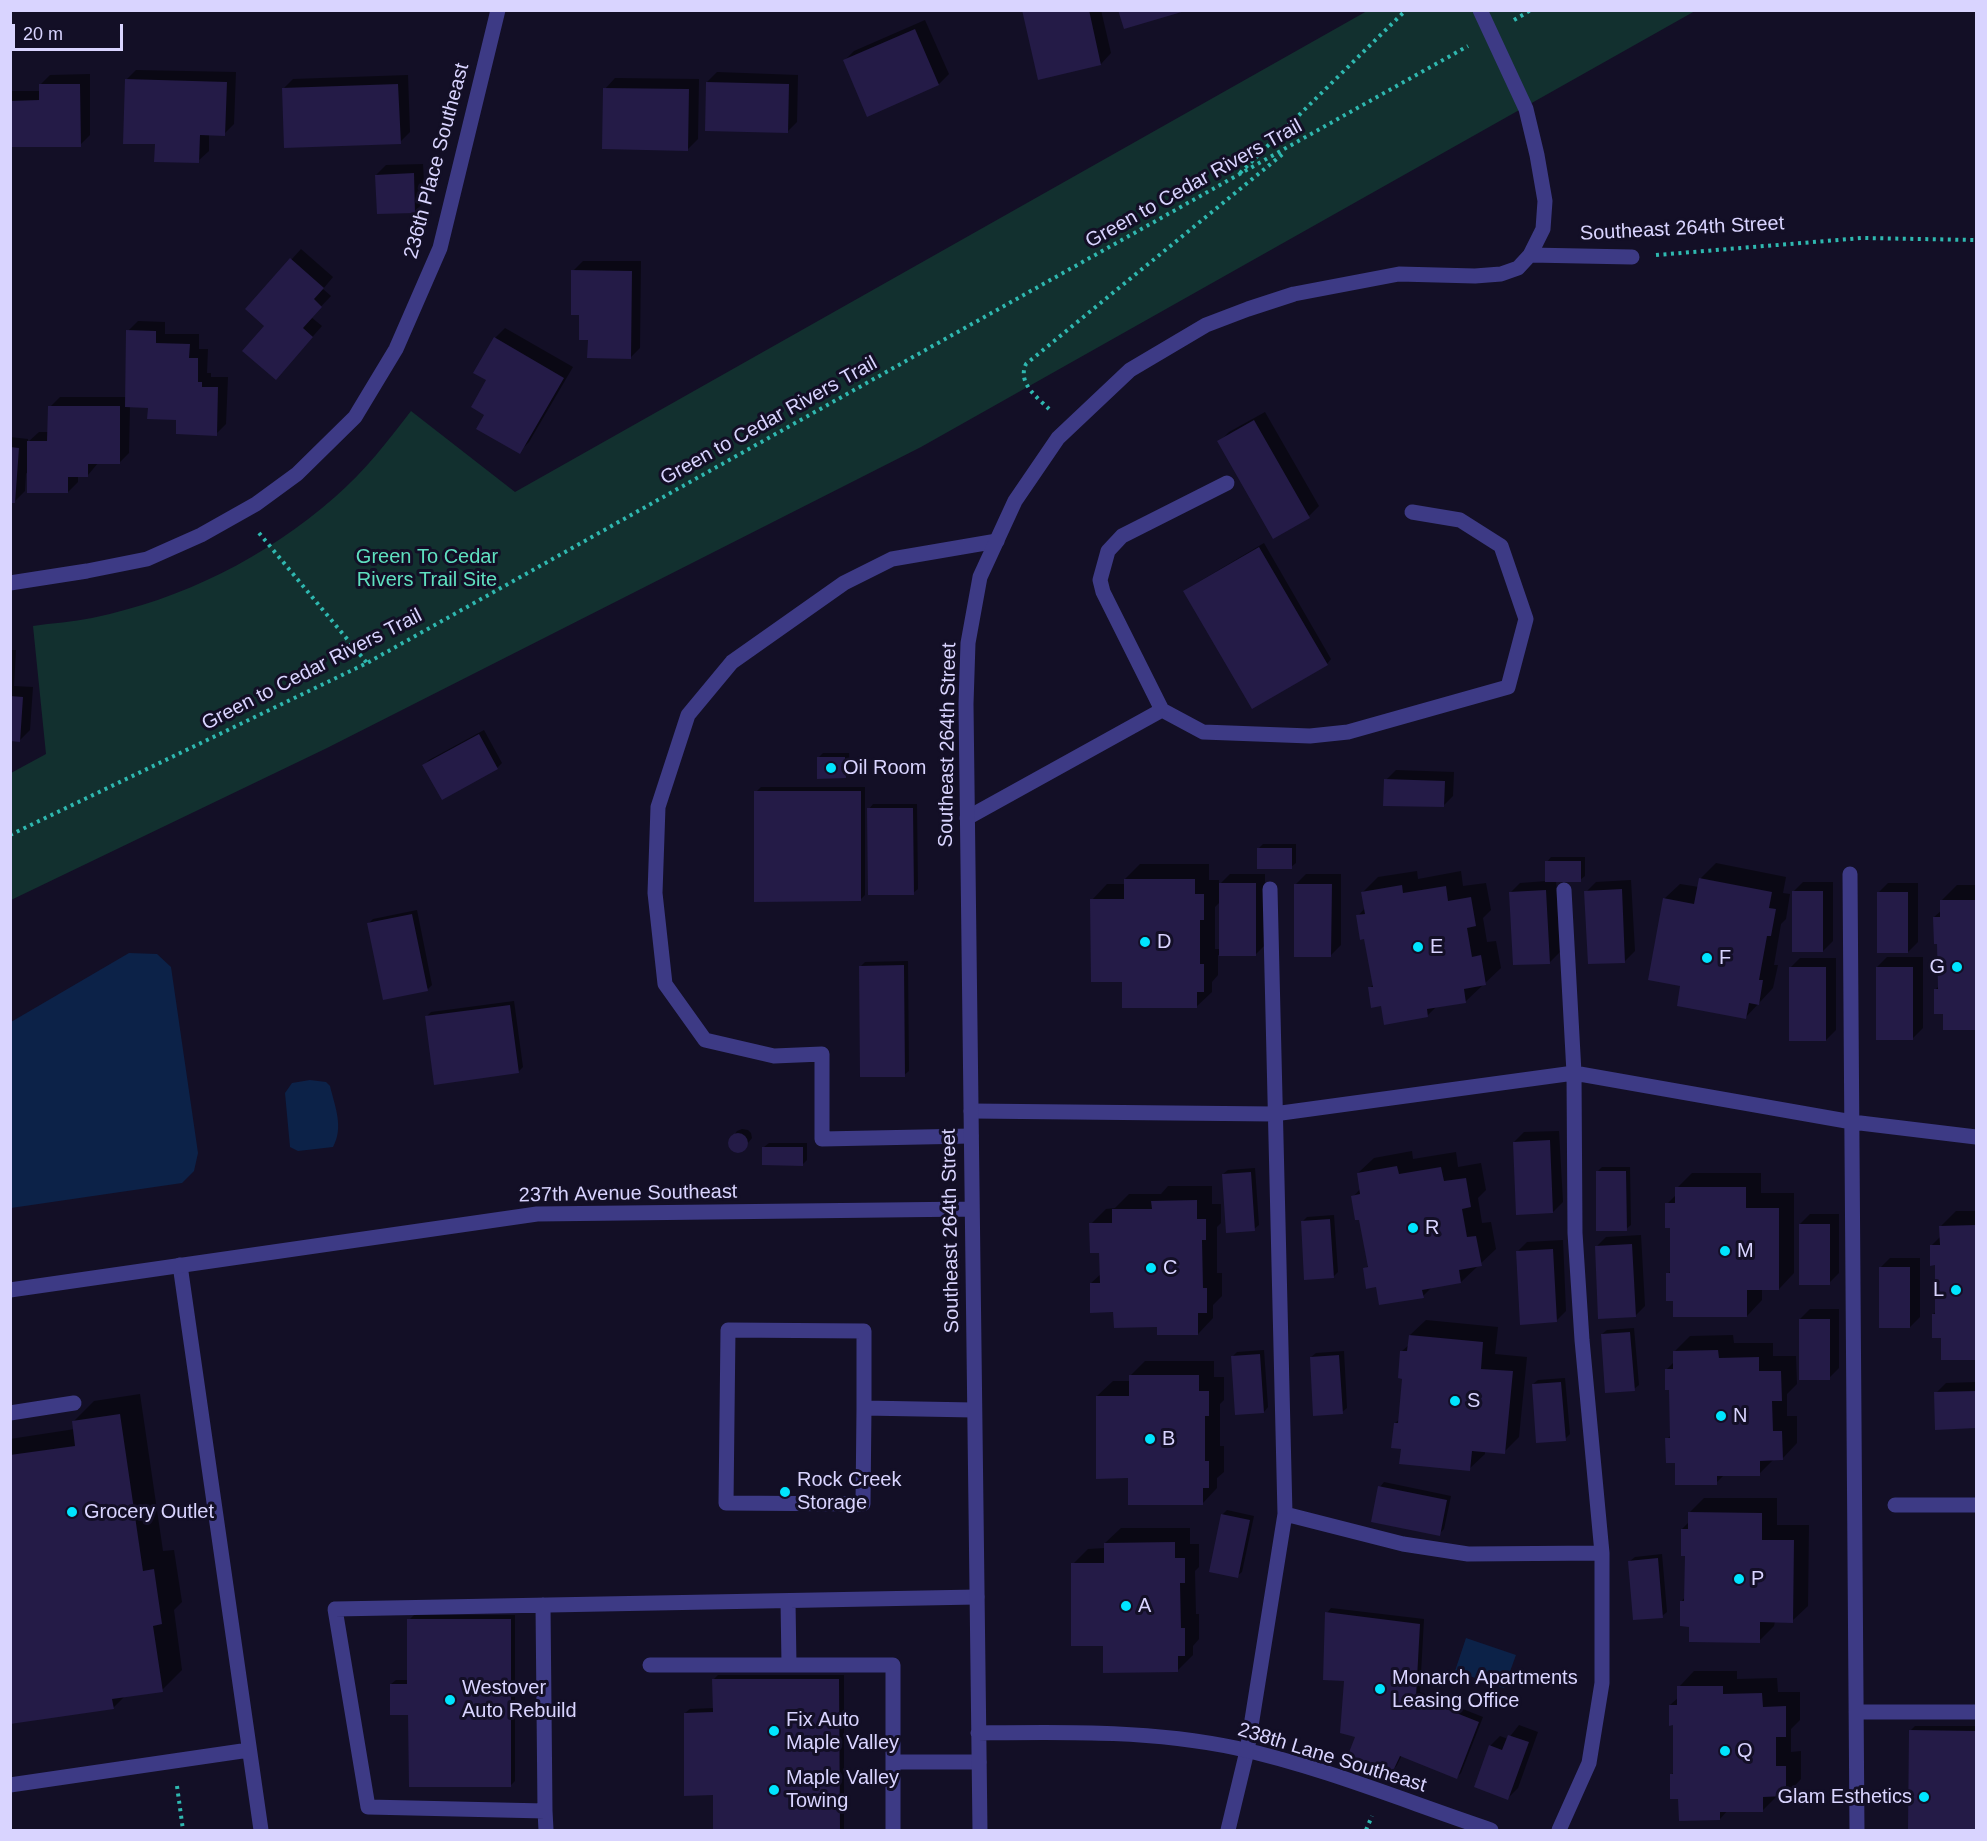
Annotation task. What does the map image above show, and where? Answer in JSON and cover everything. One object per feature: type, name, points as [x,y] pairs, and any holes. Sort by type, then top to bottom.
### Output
[{"type":"street","name":"236th Place Southeast","points":[[10,583],[147,559],[201,535],[242,512],[297,474],[355,417],[396,349],[440,248],[498,10]]},
{"type":"street","points":[[1480,10],[1526,109],[1545,201],[1543,229],[1530,255]]},
{"type":"street","name":"Southeast 264th Street","points":[[980,1830],[966,704],[968,643],[980,578],[1015,501],[1058,438],[1130,370],[1206,325],[1294,294],[1399,274],[1475,276],[1501,274],[1518,268],[1530,255],[1632,257]]},
{"type":"street","points":[[1227,483],[1122,536],[1108,551],[1100,580],[1103,592],[1162,710],[1203,732],[1310,736],[1348,732],[1508,687],[1526,618],[1501,546],[1460,520],[1412,512]]},
{"type":"street","points":[[971,1136],[822,1139],[822,1054],[774,1056],[705,1040],[665,984],[655,893],[658,807],[688,715],[732,662],[844,583],[892,559],[997,542]]},
{"type":"street","points":[[967,818],[1162,710]]},
{"type":"street","points":[[1850,874],[1857,1830]]},
{"type":"street","points":[[1228,1830],[1247,1751],[1284,1514],[1270,890]]},
{"type":"street","points":[[1559,1830],[1589,1763],[1602,1683],[1602,1553],[1582,1341],[1575,1233],[1574,1073],[1564,890]]},
{"type":"street","points":[[971,1111],[1274,1114],[1574,1073],[1852,1122],[1977,1137]]},
{"type":"street","name":"237th Avenue Southeast","points":[[10,1290],[537,1214],[972,1209]]},
{"type":"street","points":[[180,1265],[261,1830]]},
{"type":"street","points":[[728,1330],[864,1331],[864,1408],[863,1504],[726,1503],[728,1330]]},
{"type":"street","points":[[10,1413],[74,1403]]},
{"type":"street","points":[[864,1408],[975,1410]]},
{"type":"street","points":[[1895,1505],[1977,1505]]},
{"type":"street","points":[[1284,1514],[1403,1544],[1468,1554],[1602,1553]]},
{"type":"street","points":[[546,1811],[368,1807],[335,1608],[977,1597]]},
{"type":"street","points":[[788,1600],[789,1665]]},
{"type":"street","points":[[543,1605],[546,1830]]},
{"type":"street","points":[[650,1665],[892,1665],[893,1830]]},
{"type":"street","points":[[1856,1712],[1977,1712]]},
{"type":"street","name":"238th Lane Southeast","points":[[978,1733],[1109,1732],[1166,1737],[1247,1751],[1310,1768],[1491,1830]]},
{"type":"street","points":[[10,1785],[249,1750]]},
{"type":"street","points":[[893,1762],[979,1762]]},
{"type":"path","points":[[1238,176],[1406,10]]},
{"type":"path","points":[[1510,22],[1531,10]]},
{"type":"path","name":"Green to Cedar Rivers Trail","points":[[10,835],[367,663],[1469,46]]},
{"type":"path","points":[[1068,428],[1026,386],[1023,371],[1026,364],[1294,145]]},
{"type":"path","name":"Southeast 264th Street","points":[[1632,257],[1862,238],[1977,240]]},
{"type":"path","points":[[242,512],[367,663]]},
{"type":"path","points":[[173,1761],[183,1830]]},
{"type":"green space","name":"Green To Cedar Rivers Trail Site","points":[[1367,11],[1695,11],[921,447],[327,748],[11,900],[11,773],[46,754],[33,626],[92,618],[159,600],[251,557],[308,519],[346,487],[375,456],[411,411],[515,492]]},
{"type":"water","points":[[129,953],[157,954],[171,967],[198,1153],[194,1171],[182,1183],[11,1208],[11,1022]]},
{"type":"water","points":[[310,1080],[326,1082],[330,1086],[338,1117],[338,1132],[333,1147],[298,1151],[290,1147],[285,1093],[292,1083]]},
{"type":"water","points":[[1466,1638],[1516,1655],[1504,1688],[1455,1671]]},
{"type":"building","points":[[1022,10],[1089,10],[1101,65],[1038,80]]},
{"type":"building","points":[[1118,10],[1185,10],[1185,11],[1124,29]]},
{"type":"building","points":[[915,29],[939,85],[867,117],[843,60]]},
{"type":"building","points":[[125,79],[227,82],[225,136],[200,135],[199,163],[154,162],[155,144],[123,144]]},
{"type":"building","points":[[706,82],[789,84],[788,133],[705,131]]},
{"type":"building","points":[[39,84],[80,84],[81,147],[10,147],[10,101],[39,100]]},
{"type":"building","points":[[398,84],[401,144],[284,148],[282,88]]},
{"type":"building","points":[[603,88],[689,89],[688,151],[602,149]]},
{"type":"building","points":[[414,173],[415,213],[377,214],[375,175]]},
{"type":"building","points":[[290,258],[324,288],[314,299],[322,307],[303,328],[313,337],[276,380],[242,351],[264,326],[245,309]]},
{"type":"building","points":[[571,270],[632,271],[631,359],[587,358],[588,340],[579,340],[579,315],[571,315]]},
{"type":"building","points":[[126,330],[156,331],[156,343],[190,344],[189,358],[198,358],[198,382],[202,382],[202,387],[218,387],[217,436],[176,434],[176,420],[147,419],[148,408],[125,407]]},
{"type":"building","points":[[494,337],[564,378],[520,454],[476,429],[484,415],[471,407],[486,380],[473,373]]},
{"type":"building","points":[[48,406],[120,406],[120,464],[88,464],[88,477],[68,477],[68,493],[27,493],[27,441],[47,441]]},
{"type":"building","points":[[1254,420],[1310,518],[1273,539],[1217,441]]},
{"type":"building","points":[[10,447],[19,448],[15,503],[10,503]]},
{"type":"building","points":[[1259,547],[1328,665],[1252,709],[1183,591]]},
{"type":"building","points":[[10,696],[23,697],[20,742],[10,741]]},
{"type":"building","points":[[479,734],[498,769],[442,800],[422,765]]},
{"type":"building","name":"Oil Room","points":[[817,757],[845,757],[846,778],[817,779]]},
{"type":"building","points":[[1384,779],[1445,781],[1444,807],[1383,806]]},
{"type":"building","points":[[754,791],[861,791],[861,901],[754,902]]},
{"type":"building","points":[[867,808],[913,808],[914,895],[868,895]]},
{"type":"building","points":[[1257,848],[1292,848],[1292,869],[1257,869]]},
{"type":"building","points":[[1545,861],[1581,861],[1581,882],[1545,882]]},
{"type":"building","name":"F","points":[[1699,878],[1772,892],[1769,908],[1776,909],[1771,936],[1767,936],[1759,980],[1763,980],[1759,1005],[1749,1003],[1746,1019],[1677,1006],[1680,986],[1648,980],[1663,898],[1694,904]]},
{"type":"building","name":"D","points":[[1124,879],[1195,879],[1195,894],[1204,894],[1204,920],[1200,920],[1200,964],[1204,964],[1204,992],[1197,992],[1197,1008],[1122,1008],[1122,982],[1091,982],[1090,899],[1124,899]]},
{"type":"building","points":[[1219,883],[1256,883],[1256,956],[1219,956]]},
{"type":"building","points":[[1294,884],[1332,884],[1331,957],[1294,957]]},
{"type":"building","name":"E","points":[[1402,885],[1403,893],[1446,886],[1448,901],[1471,897],[1476,926],[1467,928],[1472,957],[1481,955],[1486,985],[1464,989],[1466,1003],[1427,1009],[1428,1017],[1384,1025],[1381,1006],[1371,1008],[1368,987],[1373,987],[1364,939],[1360,940],[1356,915],[1365,914],[1361,892]]},
{"type":"building","points":[[1622,889],[1625,963],[1588,964],[1584,891]]},
{"type":"building","points":[[1546,890],[1550,964],[1513,965],[1509,892]]},
{"type":"building","points":[[1792,891],[1823,891],[1823,952],[1792,952]]},
{"type":"building","points":[[1877,892],[1908,892],[1908,953],[1877,953]]},
{"type":"building","name":"G","points":[[1940,900],[1976,900],[1976,1030],[1943,1030],[1943,1014],[1934,1014],[1934,989],[1938,989],[1937,944],[1934,944],[1933,917],[1940,917]]},
{"type":"building","points":[[412,914],[428,991],[383,1000],[367,923]]},
{"type":"building","points":[[904,965],[905,1077],[860,1077],[859,966]]},
{"type":"building","points":[[1789,967],[1826,967],[1826,1041],[1789,1041]]},
{"type":"building","points":[[1876,967],[1913,967],[1913,1040],[1876,1040]]},
{"type":"building","points":[[510,1005],[519,1073],[434,1085],[425,1016]]},
{"type":"building","points":[[738,1133],[745,1136],[748,1143],[745,1150],[738,1153],[731,1150],[728,1143],[731,1136]]},
{"type":"building","points":[[1550,1140],[1553,1213],[1516,1215],[1513,1142]]},
{"type":"building","points":[[762,1147],[803,1147],[803,1166],[762,1165]]},
{"type":"building","name":"R","points":[[1397,1166],[1399,1174],[1441,1167],[1444,1181],[1466,1178],[1471,1207],[1462,1209],[1467,1237],[1476,1236],[1482,1266],[1459,1270],[1461,1283],[1422,1290],[1424,1298],[1379,1305],[1376,1287],[1366,1289],[1363,1268],[1368,1267],[1359,1220],[1355,1220],[1351,1196],[1360,1194],[1357,1173]]},
{"type":"building","points":[[1596,1171],[1626,1171],[1627,1231],[1596,1231]]},
{"type":"building","points":[[1251,1172],[1255,1231],[1226,1233],[1222,1174]]},
{"type":"building","name":"M","points":[[1675,1187],[1746,1187],[1746,1208],[1779,1208],[1779,1290],[1747,1290],[1747,1317],[1673,1317],[1673,1301],[1666,1301],[1666,1273],[1670,1273],[1670,1228],[1665,1228],[1665,1203],[1675,1203]]},
{"type":"building","name":"C","points":[[1197,1200],[1197,1219],[1206,1219],[1206,1240],[1202,1240],[1203,1288],[1207,1288],[1207,1313],[1198,1313],[1198,1335],[1157,1335],[1157,1327],[1114,1328],[1113,1312],[1090,1313],[1090,1283],[1100,1283],[1099,1253],[1090,1253],[1089,1223],[1112,1223],[1112,1209],[1152,1209],[1151,1201]]},
{"type":"building","points":[[1330,1219],[1334,1278],[1304,1280],[1301,1221]]},
{"type":"building","points":[[1799,1224],[1830,1224],[1830,1285],[1799,1285]]},
{"type":"building","name":"L","points":[[1976,1225],[1976,1360],[1941,1360],[1941,1338],[1932,1338],[1932,1314],[1935,1314],[1935,1265],[1930,1266],[1930,1245],[1940,1245],[1939,1226]]},
{"type":"building","points":[[1632,1244],[1636,1317],[1598,1319],[1595,1246]]},
{"type":"building","points":[[1553,1249],[1557,1322],[1520,1325],[1516,1251]]},
{"type":"building","points":[[1879,1267],[1910,1267],[1910,1328],[1879,1328]]},
{"type":"building","points":[[1799,1319],[1830,1319],[1830,1380],[1799,1380]]},
{"type":"building","points":[[1630,1332],[1635,1391],[1605,1393],[1601,1334]]},
{"type":"building","name":"S","points":[[1409,1335],[1483,1342],[1481,1369],[1513,1371],[1505,1454],[1472,1451],[1470,1471],[1399,1464],[1401,1449],[1391,1448],[1394,1423],[1398,1423],[1402,1379],[1398,1378],[1400,1351],[1407,1351]]},
{"type":"building","name":"N","points":[[1718,1350],[1719,1358],[1759,1357],[1759,1371],[1781,1371],[1782,1401],[1772,1401],[1773,1431],[1782,1431],[1783,1460],[1760,1461],[1760,1476],[1717,1476],[1717,1485],[1675,1485],[1675,1463],[1666,1463],[1665,1438],[1670,1438],[1669,1390],[1665,1390],[1665,1369],[1673,1369],[1673,1351]]},
{"type":"building","points":[[1260,1354],[1264,1413],[1235,1415],[1231,1356]]},
{"type":"building","points":[[1339,1355],[1343,1414],[1313,1416],[1310,1357]]},
{"type":"building","name":"B","points":[[1129,1375],[1199,1375],[1199,1391],[1209,1391],[1209,1416],[1205,1416],[1205,1461],[1209,1461],[1209,1488],[1203,1488],[1203,1505],[1128,1505],[1128,1478],[1096,1479],[1096,1396],[1129,1396]]},
{"type":"building","points":[[1561,1382],[1566,1441],[1536,1443],[1532,1384]]},
{"type":"building","points":[[1976,1391],[1976,1428],[1935,1430],[1934,1392]]},
{"type":"building","name":"Grocery Outlet","points":[[120,1414],[143,1571],[154,1569],[162,1624],[153,1626],[163,1692],[112,1699],[114,1709],[10,1724],[10,1455],[75,1446],[72,1421]]},
{"type":"building","points":[[1378,1486],[1447,1500],[1440,1536],[1371,1522]]},
{"type":"building","name":"P","points":[[1688,1512],[1762,1513],[1762,1540],[1794,1540],[1793,1623],[1760,1622],[1760,1643],[1689,1642],[1689,1627],[1680,1626],[1680,1601],[1684,1601],[1685,1556],[1681,1556],[1681,1529],[1688,1529]]},
{"type":"building","points":[[1221,1514],[1250,1520],[1238,1578],[1209,1572]]},
{"type":"building","name":"A","points":[[1175,1542],[1175,1558],[1185,1558],[1185,1583],[1180,1583],[1181,1628],[1185,1628],[1185,1656],[1178,1656],[1178,1672],[1103,1673],[1103,1646],[1071,1646],[1071,1563],[1104,1563],[1104,1543]]},
{"type":"building","points":[[1658,1558],[1663,1618],[1633,1620],[1628,1561]]},
{"type":"building","name":"Monarch Apartments Leasing Office","points":[[1325,1612],[1420,1624],[1416,1697],[1479,1722],[1457,1779],[1400,1756],[1393,1771],[1348,1755],[1355,1737],[1340,1733],[1344,1681],[1323,1680]]},
{"type":"building","name":"Westover Auto Rebuild","points":[[407,1619],[511,1619],[511,1787],[409,1787],[408,1715],[390,1715],[390,1684],[407,1684]]},
{"type":"building","points":[[712,1679],[839,1679],[840,1830],[713,1830],[713,1795],[684,1796],[684,1713],[713,1712]]},
{"type":"building","name":"Q","points":[[1677,1686],[1723,1686],[1723,1694],[1762,1693],[1763,1707],[1786,1706],[1786,1737],[1776,1737],[1776,1766],[1786,1766],[1786,1796],[1763,1797],[1763,1812],[1720,1812],[1720,1820],[1679,1821],[1678,1799],[1670,1799],[1670,1774],[1673,1774],[1673,1725],[1669,1726],[1669,1705],[1677,1705]]},
{"type":"building","points":[[1909,1730],[1976,1731],[1976,1830],[1908,1830]]},
{"type":"building","points":[[1508,1735],[1529,1742],[1508,1800],[1474,1787],[1489,1745],[1502,1750]]},
{"type":"place","name":"Oil Room","points":[[831,768]]},
{"type":"place","name":"D","points":[[1145,942]]},
{"type":"place","name":"E","points":[[1418,947]]},
{"type":"place","name":"F","points":[[1707,958]]},
{"type":"place","name":"G","points":[[1957,967]]},
{"type":"place","name":"R","points":[[1413,1228]]},
{"type":"place","name":"M","points":[[1725,1251]]},
{"type":"place","name":"C","points":[[1151,1268]]},
{"type":"place","name":"L","points":[[1956,1290]]},
{"type":"place","name":"S","points":[[1455,1401]]},
{"type":"place","name":"N","points":[[1721,1416]]},
{"type":"place","name":"B","points":[[1150,1439]]},
{"type":"place","name":"Rock Creek Storage","points":[[785,1492]]},
{"type":"place","name":"Grocery Outlet","points":[[72,1512]]},
{"type":"place","name":"P","points":[[1739,1579]]},
{"type":"place","name":"A","points":[[1126,1606]]},
{"type":"place","name":"Monarch Apartments Leasing Office","points":[[1380,1689]]},
{"type":"place","name":"Westover Auto Rebuild","points":[[450,1700]]},
{"type":"place","name":"Fix Auto Maple Valley","points":[[774,1731]]},
{"type":"place","name":"Q","points":[[1725,1751]]},
{"type":"place","name":"Maple Valley Towing","points":[[774,1790]]},
{"type":"place","name":"Glam Esthetics","points":[[1924,1797]]}]
